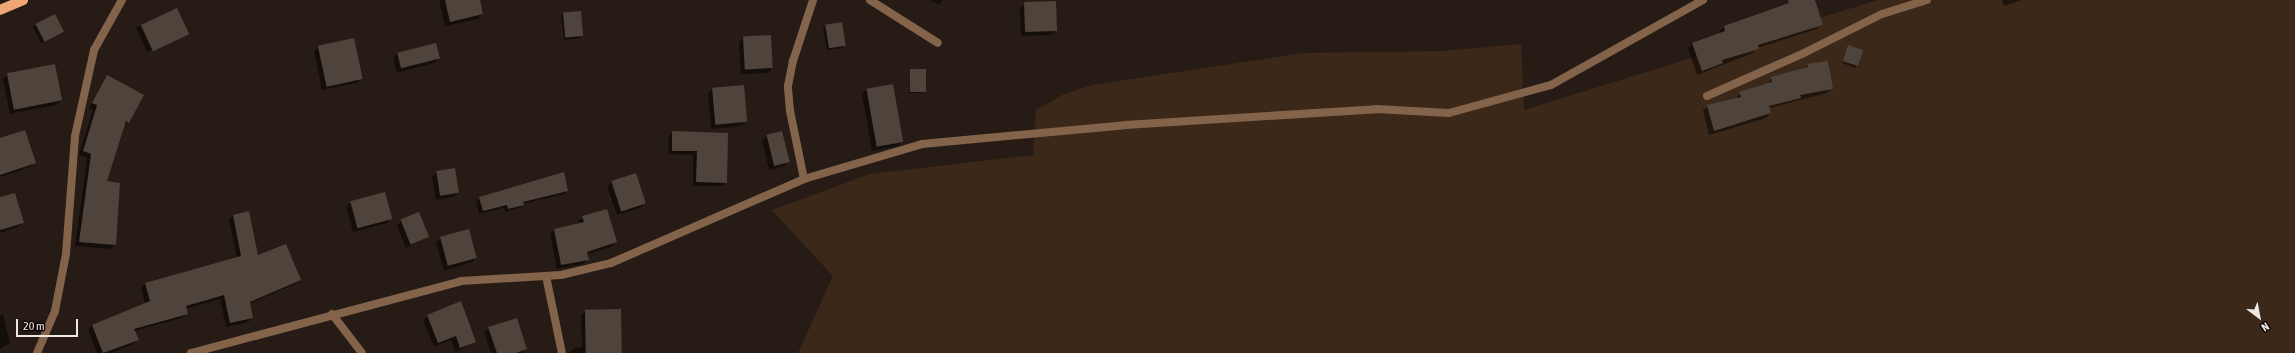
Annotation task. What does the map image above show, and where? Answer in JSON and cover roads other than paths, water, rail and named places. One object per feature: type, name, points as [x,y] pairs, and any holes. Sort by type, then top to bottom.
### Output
[{"type":"main road","points":[[0,10],[23,0]]},
{"type":"street","points":[[37,353],[55,311],[66,254],[75,136],[94,50],[122,0]]},
{"type":"street","points":[[804,179],[790,111],[788,86],[793,61],[813,0]]},
{"type":"street","points":[[870,0],[938,43]]},
{"type":"street","points":[[191,353],[332,314],[461,281],[561,275],[611,263],[804,179],[930,144],[1125,126],[1376,108],[1449,114],[1551,85],[1703,0]]},
{"type":"street","points":[[1707,96],[1804,53],[1882,14],[1927,0]]},
{"type":"street","points":[[546,276],[562,353]]},
{"type":"street","points":[[332,314],[362,353]]}]
